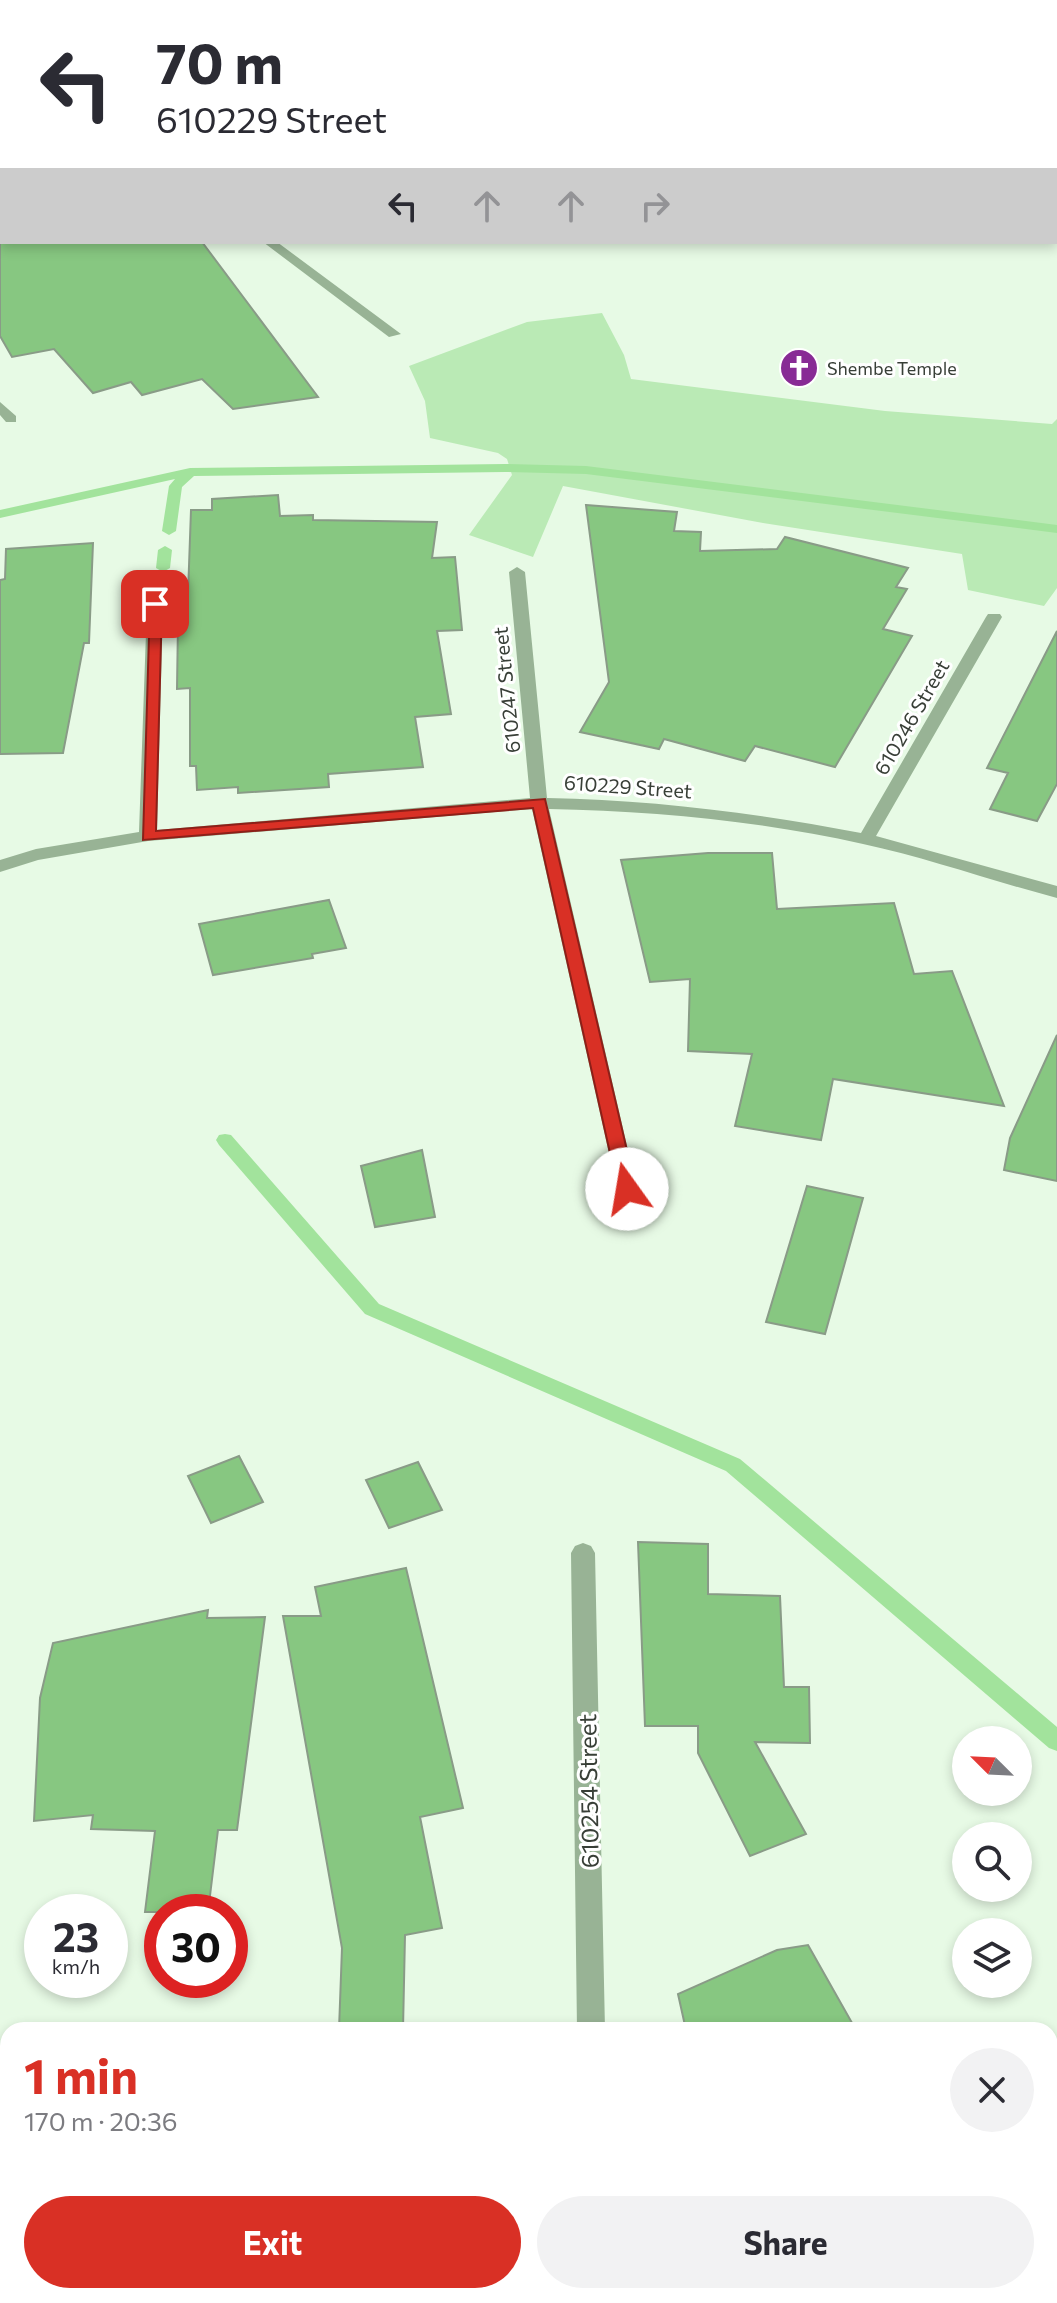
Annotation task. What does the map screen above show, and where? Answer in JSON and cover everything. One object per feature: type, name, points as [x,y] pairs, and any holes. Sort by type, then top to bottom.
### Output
[{"type":"street","points":[[272,244],[394,334]]},
{"type":"street","points":[[0,406],[11,419]]},
{"type":"street","name":"610247 Street","points":[[517,572],[539,803],[627,1189]]},
{"type":"street","points":[[148,836],[155,604]]},
{"type":"street","name":"610246 Street","points":[[866,839],[994,617]]},
{"type":"street","name":"610229 Street","points":[[0,866],[36,855],[148,836],[539,803],[664,809],[757,819],[866,839],[1057,892]]},
{"type":"street","name":"610254 Street","points":[[583,1553],[591,2022]]},
{"type":"green space","points":[[602,313],[624,355],[631,379],[885,411],[1052,424],[1057,419],[1057,588],[1044,606],[968,590],[962,554],[763,523],[563,486],[533,557],[469,535],[512,475],[507,459],[498,453],[430,438],[425,401],[409,366],[527,322]]},
{"type":"building","points":[[0,244],[203,244],[318,397],[233,409],[202,379],[142,395],[131,382],[93,393],[54,349],[12,357],[0,336]]},
{"type":"building","points":[[278,495],[280,516],[313,515],[313,520],[437,522],[432,558],[455,557],[462,630],[437,631],[451,714],[415,717],[423,767],[328,774],[329,787],[238,793],[238,787],[197,790],[196,766],[190,766],[190,688],[177,689],[178,622],[187,622],[191,510],[212,510],[212,499]]},
{"type":"building","points":[[586,505],[677,512],[674,531],[701,532],[700,551],[777,549],[785,537],[908,568],[896,587],[907,589],[883,629],[912,636],[835,767],[755,746],[745,761],[664,739],[659,749],[580,732],[609,682]]},
{"type":"building","points":[[93,543],[89,643],[84,643],[63,753],[0,754],[0,580],[5,579],[6,549]]},
{"type":"building","points":[[1057,631],[1057,784],[1037,821],[990,809],[1008,773],[987,768]]},
{"type":"building","points":[[708,853],[772,853],[777,909],[894,903],[914,974],[952,971],[1004,1106],[833,1079],[821,1140],[735,1126],[752,1054],[688,1051],[690,979],[650,982],[621,860]]},
{"type":"building","points":[[329,900],[346,948],[312,954],[313,958],[213,975],[199,924]]},
{"type":"building","points":[[1057,1035],[1057,1181],[1004,1170],[1010,1138]]},
{"type":"building","points":[[422,1150],[435,1217],[375,1227],[361,1166]]},
{"type":"building","points":[[807,1186],[863,1198],[825,1334],[766,1322]]},
{"type":"building","points":[[239,1456],[263,1502],[211,1523],[188,1476]]},
{"type":"building","points":[[418,1462],[442,1510],[389,1528],[366,1480]]},
{"type":"building","points":[[638,1542],[708,1544],[708,1594],[780,1596],[784,1687],[809,1687],[810,1743],[755,1742],[806,1834],[750,1856],[698,1753],[698,1726],[645,1726]]},
{"type":"building","points":[[406,1568],[463,1808],[420,1817],[442,1928],[405,1935],[403,2022],[339,2022],[342,1948],[283,1616],[321,1616],[315,1587]]},
{"type":"building","points":[[208,1610],[207,1618],[265,1617],[237,1830],[218,1830],[210,1894],[147,1894],[155,1831],[91,1829],[93,1815],[34,1821],[40,1698],[53,1643]]},
{"type":"building","points":[[808,1945],[851,2022],[684,2022],[678,1994],[777,1950]]},
{"type":"waterway","points":[[190,472],[505,468],[586,470],[1057,529]]},
{"type":"waterway","points":[[0,514],[190,472]]},
{"type":"waterway","points":[[169,531],[176,486],[190,472]]},
{"type":"waterway","points":[[163,568],[165,550]]},
{"type":"waterway","points":[[225,1140],[372,1309],[733,1465],[1057,1741]]},
{"type":"place","name":"Shembe Temple","points":[[799,368]]},
{"type":"route","points":[[155,604],[148,836],[539,803],[627,1189]]}]
